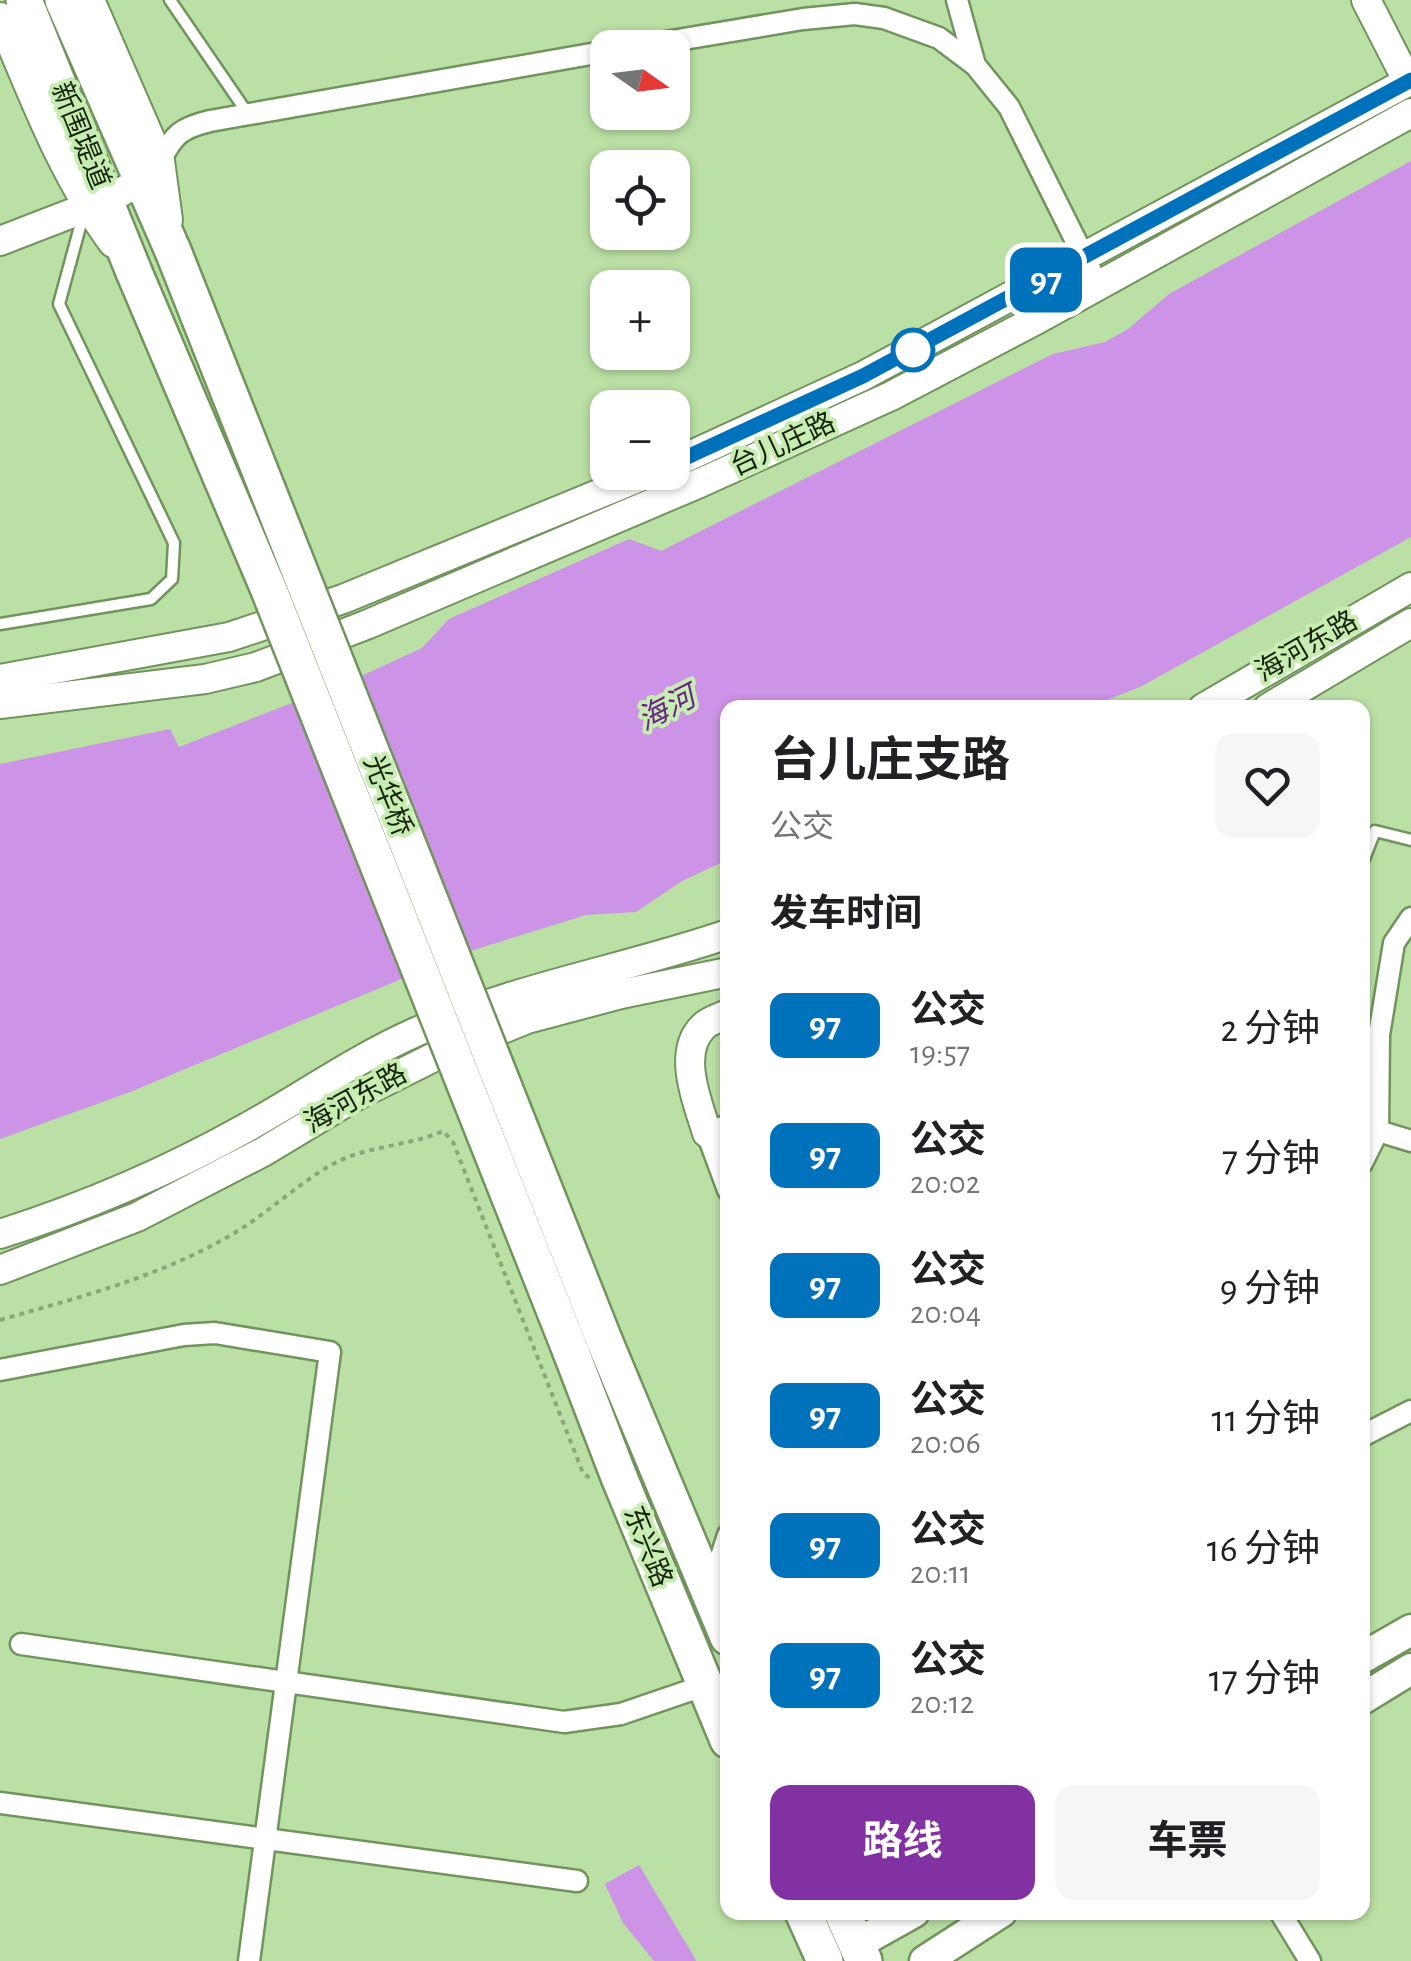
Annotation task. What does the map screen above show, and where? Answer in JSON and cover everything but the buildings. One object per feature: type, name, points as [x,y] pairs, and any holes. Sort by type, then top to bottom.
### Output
[{"type":"highway","name":"新围堤道","points":[[24,0],[96,203],[134,272]]},
{"type":"highway","name":"新围堤道","points":[[62,0],[105,97],[150,172],[173,252]]},
{"type":"highway","name":"光华桥","points":[[173,252],[588,1346]]},
{"type":"highway","name":"光华桥","points":[[134,272],[588,1346]]},
{"type":"highway","name":"东兴路","points":[[588,1346],[619,1477],[720,1722]]},
{"type":"highway","name":"东兴路","points":[[588,1346],[720,1617]]},
{"type":"highway","points":[[813,1920],[848,1948]]},
{"type":"main road","points":[[1370,1653],[1411,1630]]},
{"type":"main road","points":[[1370,1693],[1411,1669]]},
{"type":"main road","points":[[848,1948],[899,1920]]},
{"type":"main road","points":[[925,1961],[989,1920]]},
{"type":"street","points":[[90,0],[150,172]]},
{"type":"street","points":[[105,97],[99,57],[113,0]]},
{"type":"street","points":[[957,0],[975,66]]},
{"type":"street","points":[[1366,0],[1409,81]]},
{"type":"street","points":[[690,38],[803,18],[855,14],[884,18],[939,38],[975,66],[1010,107],[1098,284]]},
{"type":"street","points":[[0,17],[56,148],[96,203]]},
{"type":"street","points":[[0,242],[96,203],[150,172],[170,142],[186,127],[590,54]]},
{"type":"street","name":"台儿庄路","points":[[690,456],[863,376],[1409,81]]},
{"type":"street","name":"台儿庄路","points":[[0,704],[205,679],[256,666],[366,625],[684,490],[874,404],[1411,113]]},
{"type":"street","points":[[0,679],[229,637],[343,599],[608,490]]},
{"type":"street","name":"海河东路","points":[[1216,700],[1411,587]]},
{"type":"street","name":"海河东路","points":[[1281,700],[1411,623]]},
{"type":"street","points":[[1411,918],[1394,943],[1370,1128],[1411,1141]]},
{"type":"street","name":"海河东路","points":[[0,1234],[52,1217],[179,1164],[354,1062],[489,1001],[720,936]]},
{"type":"street","name":"海河东路","points":[[0,1270],[137,1217],[262,1152],[356,1096],[511,1025],[621,994],[720,974]]},
{"type":"street","points":[[717,1129],[691,1081],[692,1050],[704,1026],[720,1018]]},
{"type":"street","points":[[0,1370],[184,1335],[215,1333],[330,1352],[250,1961]]},
{"type":"street","points":[[1370,1432],[1411,1411]]},
{"type":"street","points":[[710,1593],[720,1561]]},
{"type":"street","points":[[22,1644],[564,1722],[621,1714],[704,1686]]},
{"type":"street","points":[[0,1803],[577,1881]]},
{"type":"street","points":[[1285,1920],[1310,1961]]},
{"type":"lane","points":[[170,0],[248,114]]},
{"type":"lane","points":[[0,624],[150,599],[172,578],[174,544],[59,304],[96,203]]},
{"type":"lane","points":[[1370,844],[1375,831],[1411,840]]},
{"type":"path","points":[[0,1320],[138,1281],[232,1234],[334,1163],[386,1144],[419,1141],[443,1131],[453,1142],[583,1474],[597,1484],[619,1477]]},
{"type":"water","name":"海河","points":[[1411,161],[1411,537],[1142,686],[1107,700],[720,700],[720,863],[682,881],[636,912],[586,915],[464,953],[130,1092],[0,1139],[0,764],[170,729],[179,747],[359,677],[422,648],[449,619],[629,539],[661,551],[1053,354],[1105,342],[1128,329],[1169,294]]},
{"type":"water","points":[[639,1865],[696,1961],[654,1961],[623,1923],[605,1884]]},
{"type":"bus line","name":"97","points":[[690,457],[863,376],[1411,80]]}]
